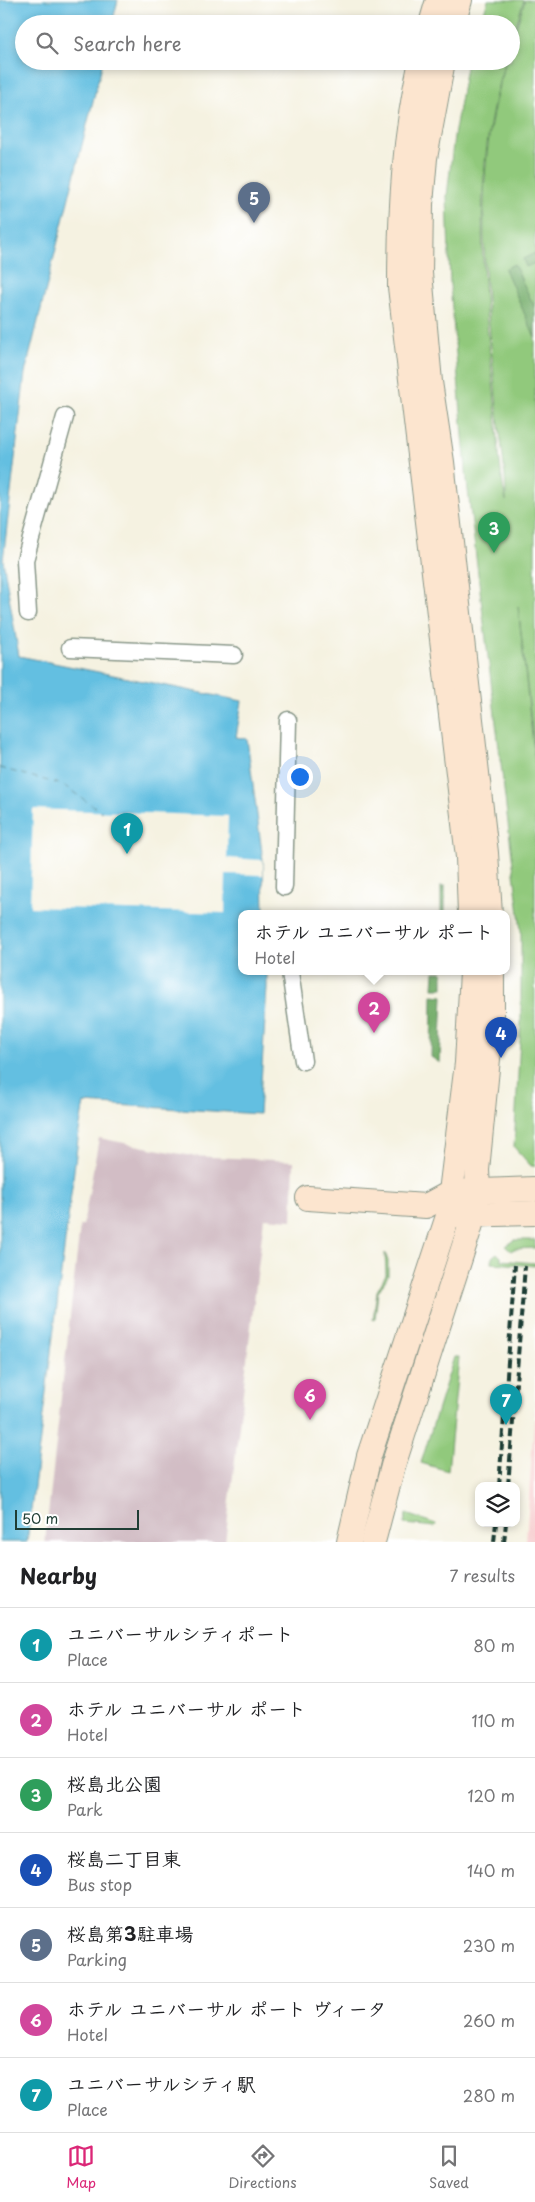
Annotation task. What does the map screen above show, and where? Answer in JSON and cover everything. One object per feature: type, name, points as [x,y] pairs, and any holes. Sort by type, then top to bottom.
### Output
[{"type":"street","points":[[434,15],[438,0]]},
{"type":"street","points":[[456,15],[460,0]]},
{"type":"street","points":[[419,70],[411,104],[404,164],[400,220],[400,287],[468,857],[470,910]]},
{"type":"street","points":[[440,70],[425,158],[421,204],[421,282],[430,382],[442,462],[486,853],[490,910]]},
{"type":"street","points":[[28,613],[25,560],[65,417]]},
{"type":"street","points":[[70,648],[234,655]]},
{"type":"street","points":[[284,887],[288,720]]},
{"type":"street","points":[[290,975],[303,1061]]},
{"type":"street","points":[[349,1542],[369,1456],[448,1216],[466,1063],[472,975]]},
{"type":"street","points":[[373,1542],[393,1466],[474,1215],[478,1190],[477,1170],[492,1018],[492,975]]},
{"type":"street","points":[[426,1206],[452,1192],[535,1189]]},
{"type":"street","points":[[308,1198],[426,1206],[448,1216],[535,1213]]},
{"type":"shaded area","points":[[99,1138],[191,1156],[294,1161],[292,1220],[264,1218],[225,1542],[45,1542],[80,1226],[83,1226]]},
{"type":"shaded area","points":[[535,1406],[535,1542],[526,1542]]},
{"type":"green space","points":[[488,0],[524,0],[519,15],[483,15]]},
{"type":"green space","points":[[525,0],[535,0],[535,755],[518,606],[535,764],[535,1166],[531,1166],[514,1147],[521,1021],[521,931],[467,482],[450,285],[447,196],[454,136],[465,70],[503,70],[494,102],[487,143],[483,184],[482,226],[486,309],[500,461],[506,501],[489,320],[484,233],[484,190],[495,104],[504,70],[520,70],[520,16]]},
{"type":"green space","points":[[535,253],[535,263],[526,267],[523,259]]},
{"type":"green space","points":[[514,264],[535,308],[535,338],[505,269]]},
{"type":"green space","points":[[441,886],[445,886],[445,910],[441,910]]},
{"type":"green space","points":[[434,975],[443,975],[443,988],[433,988]]},
{"type":"green space","points":[[432,995],[443,996],[440,1063],[431,1057]]},
{"type":"green space","points":[[514,1240],[535,1240],[535,1248],[514,1249],[511,1251],[505,1246]]},
{"type":"green space","points":[[385,1253],[388,1261],[388,1276],[378,1292],[375,1319],[373,1320],[377,1291],[386,1275]]},
{"type":"green space","points":[[497,1253],[501,1260],[535,1263],[535,1266],[492,1263],[492,1257]]},
{"type":"green space","points":[[413,1357],[419,1359],[368,1533],[361,1536],[376,1470]]},
{"type":"green space","points":[[454,1357],[459,1357],[448,1471],[421,1463]]},
{"type":"green space","points":[[406,1514],[436,1524],[435,1527],[404,1524]]},
{"type":"water","points":[[0,0],[118,0],[114,15],[15,15],[15,70],[101,70],[25,373],[3,560],[19,656],[242,701],[236,737],[247,739],[263,860],[264,910],[238,910],[238,975],[267,975],[259,1114],[84,1103],[27,1542],[0,1542]]},
{"type":"pier","points":[[33,809],[228,816],[227,858],[263,860],[263,875],[226,874],[225,913],[30,907]]},
{"type":"ferry route","points":[[0,768],[63,785],[102,812]]},
{"type":"railway","points":[[499,1482],[515,1265]]},
{"type":"railway","points":[[508,1482],[525,1266]]},
{"type":"railway","points":[[494,1542],[496,1527]]},
{"type":"railway","points":[[504,1542],[506,1527]]},
{"type":"place","name":"桜島第3駐車場","points":[[254,223]]},
{"type":"place","name":"桜島北公園","points":[[494,553]]},
{"type":"place","name":"ユニバーサルシティポート","points":[[127,854]]},
{"type":"place","name":"ホテル ユニバーサル ポート","points":[[374,1033]]},
{"type":"place","name":"桜島二丁目東","points":[[501,1058]]},
{"type":"place","name":"ホテル ユニバーサル ポート ヴィータ","points":[[310,1420]]},
{"type":"place","name":"ユニバーサルシティ駅","points":[[506,1425]]}]
